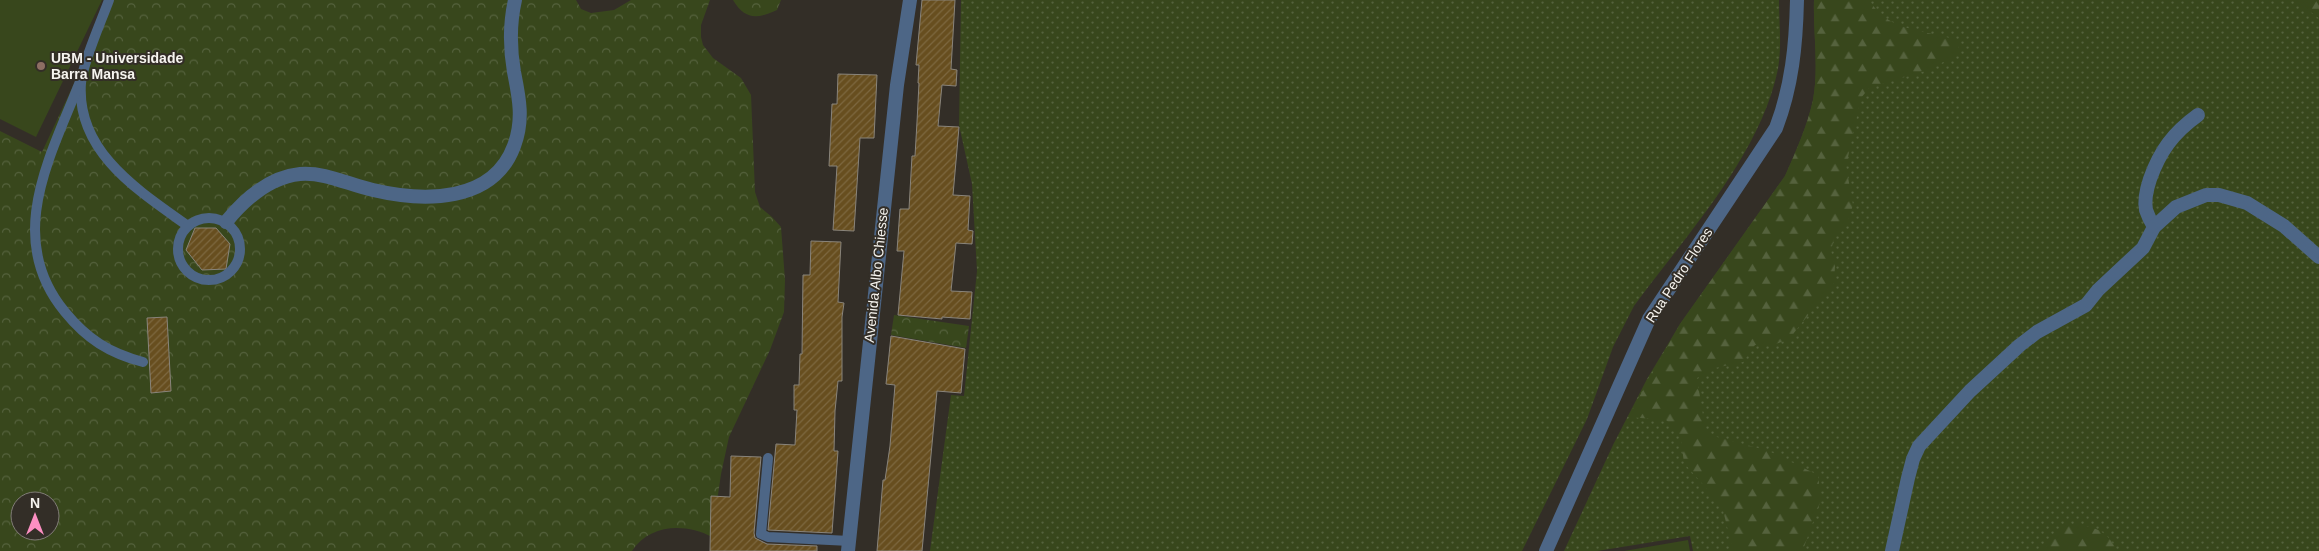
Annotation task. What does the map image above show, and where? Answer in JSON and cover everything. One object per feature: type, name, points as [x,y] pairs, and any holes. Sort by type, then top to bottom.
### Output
[{"type":"street","points":[[226,222],[254,193],[278,181],[298,174],[325,176],[377,191],[422,196],[451,195],[487,184],[510,156],[515,145],[520,118],[512,42],[512,11],[515,0]]},
{"type":"street","name":"Avenida Albo Chiesse","points":[[849,546],[896,94],[910,0]]},
{"type":"street","name":"Rua Pedro Flores","points":[[1546,551],[1649,319],[1776,128],[1786,102],[1791,78],[1795,52],[1797,0]]},
{"type":"street","points":[[2154,227],[2146,209],[2146,198],[2156,162],[2162,150],[2173,136],[2198,115]]},
{"type":"street","points":[[1892,551],[1913,459],[1919,446],[1970,391],[2020,345],[2037,332],[2086,305],[2098,290],[2143,248],[2154,227],[2176,207],[2206,195],[2219,195],[2247,203],[2262,210],[2284,226],[2319,257]]},
{"type":"lane","points":[[109,0],[36,200],[36,254],[47,286],[73,322],[110,352],[143,362]]},
{"type":"lane","points":[[83,74],[81,82],[83,110],[90,133],[102,154],[119,174],[188,226]]},
{"type":"lane","points":[[206,218],[226,222],[234,229],[239,238],[239,258],[234,268],[227,275],[207,280],[188,272],[182,264],[178,244],[181,234],[188,226],[196,220],[206,218]]},
{"type":"lane","points":[[768,458],[761,534],[768,537],[849,546]]},
{"type":"green space","name":"UBM - Universidade Barra Mansa","points":[[0,0],[102,0],[36,137],[0,119]]},
{"type":"green space","points":[[113,0],[576,0],[581,9],[591,13],[614,10],[631,0],[710,0],[701,25],[703,45],[713,58],[741,78],[751,95],[755,192],[760,207],[781,227],[785,280],[784,312],[770,350],[729,437],[721,474],[712,537],[691,529],[669,529],[648,535],[632,551],[0,551],[0,131],[42,152]]},
{"type":"green space","points":[[733,0],[781,0],[777,10],[763,15],[752,16],[742,11]]},
{"type":"green space","points":[[961,0],[1779,0],[1780,51],[1778,69],[1769,101],[1755,133],[1719,193],[1634,306],[1613,347],[1587,419],[1522,551],[930,551],[951,395],[964,396],[977,271],[972,184],[959,125]]},
{"type":"green space","points":[[1814,0],[2319,0],[2319,551],[1693,551],[1690,536],[1597,551],[1564,551],[1613,445],[1647,379],[1680,324],[1785,176],[1811,110],[1815,88]]},
{"type":"green space","points":[[1814,0],[1869,0],[1886,18],[1896,24],[1953,39],[1958,42],[1959,49],[1953,57],[1928,70],[1869,88],[1861,98],[1846,166],[1853,205],[1846,227],[1834,238],[1831,251],[1835,266],[1834,283],[1789,339],[1773,345],[1755,345],[1743,362],[1715,368],[1697,378],[1706,434],[1769,451],[1818,475],[1821,500],[1804,547],[1798,551],[1733,551],[1722,506],[1684,463],[1681,440],[1677,430],[1666,420],[1628,417],[1680,324],[1785,176],[1811,110],[1815,88]]},
{"type":"green space","points":[[2294,0],[2319,0],[2319,18]]},
{"type":"green space","points":[[894,315],[969,326],[966,348],[891,335]]},
{"type":"green space","points":[[2068,525],[2097,529],[2108,537],[2117,551],[2045,551],[2053,535],[2059,529]]},
{"type":"green space","points":[[1688,540],[1690,551],[1624,551]]},
{"type":"building","points":[[922,0],[955,0],[951,69],[957,70],[956,86],[942,85],[938,126],[959,127],[953,195],[970,196],[968,230],[973,231],[972,244],[956,243],[951,291],[972,292],[970,319],[942,317],[942,319],[898,315],[904,251],[897,251],[900,209],[909,209],[912,156],[915,156],[919,83],[919,65],[916,65]]},
{"type":"building","points":[[838,74],[877,75],[874,138],[860,138],[854,231],[833,230],[837,166],[829,166],[832,104],[837,104]]},
{"type":"building","points":[[195,228],[216,228],[230,244],[226,269],[202,270],[186,250]]},
{"type":"building","points":[[811,241],[841,242],[838,302],[844,303],[842,317],[842,381],[838,381],[835,411],[834,451],[838,451],[832,533],[768,530],[776,444],[795,445],[797,410],[794,410],[794,385],[799,385],[800,354],[802,354],[803,275],[810,275]]},
{"type":"building","points":[[167,317],[171,391],[151,393],[147,318]]},
{"type":"building","points":[[891,336],[965,349],[961,393],[937,391],[922,551],[877,551],[883,480],[885,480],[890,446],[895,385],[886,384]]},
{"type":"building","points":[[731,456],[761,457],[755,538],[767,544],[817,546],[817,551],[710,551],[711,496],[730,497]]},
{"type":"place","name":"UBM - Universidade Barra Mansa","points":[[41,66]]}]
